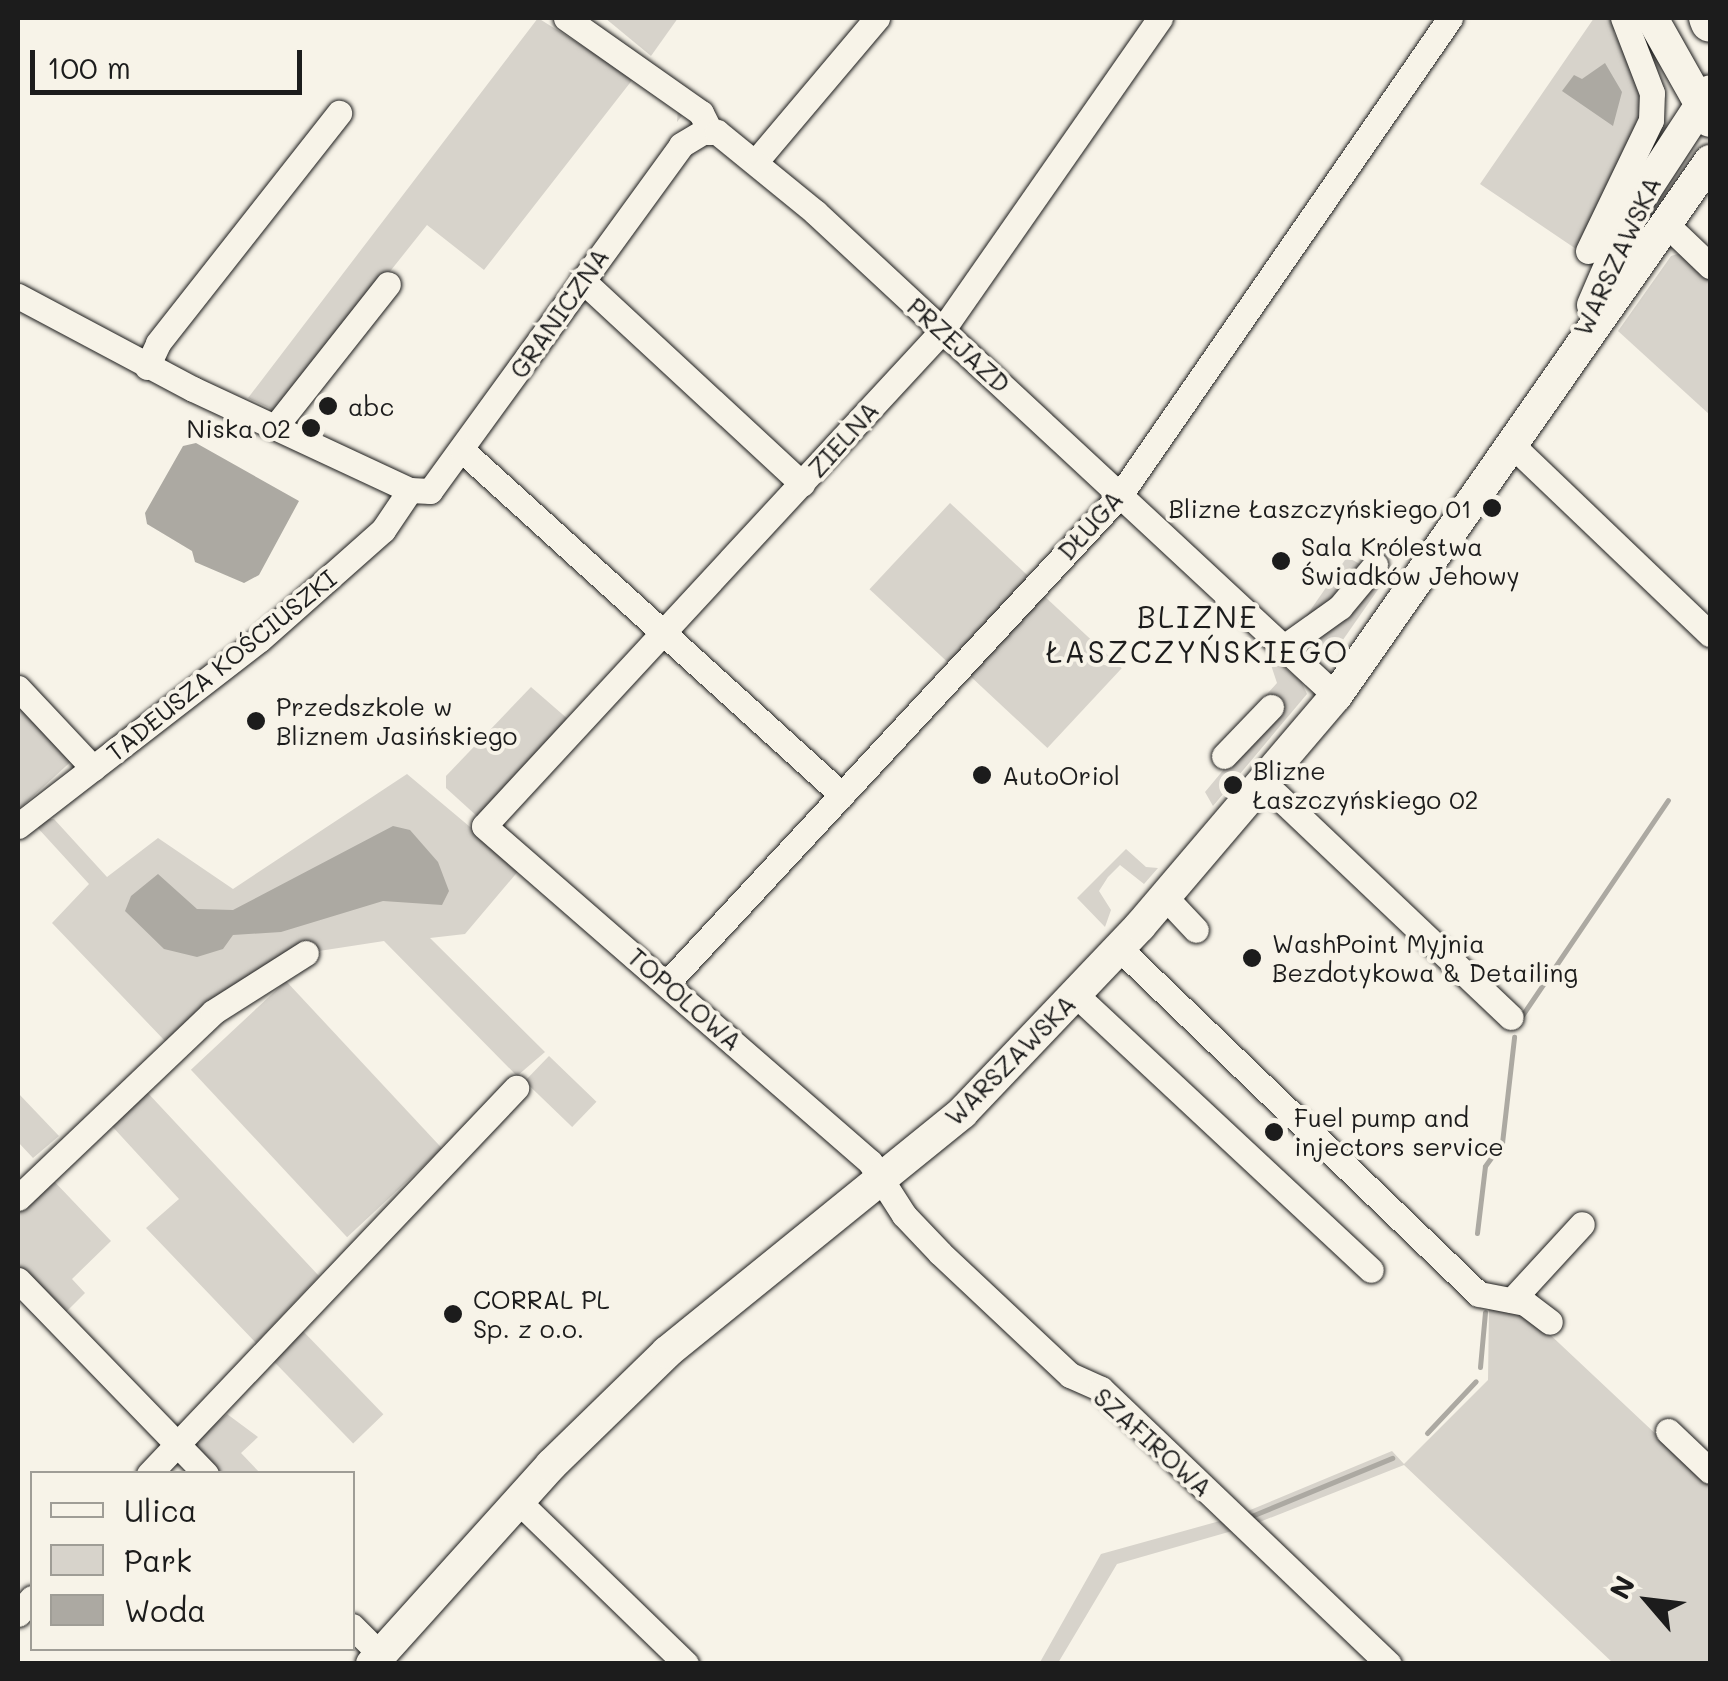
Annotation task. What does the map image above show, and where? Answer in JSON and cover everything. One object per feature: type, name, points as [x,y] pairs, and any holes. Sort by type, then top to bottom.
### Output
[{"type":"main road","points":[[1652,18],[1707,105]]},
{"type":"main road","name":"WARSZAWSKA","points":[[1562,375],[1638,201],[1707,105]]},
{"type":"main road","name":"WARSZAWSKA","points":[[376,1659],[518,1501],[667,1352],[962,1113],[1165,897],[1336,696],[1710,161]]},
{"type":"street","name":"PRZEJAZD","points":[[566,18],[702,112],[710,131],[757,160],[1336,696]]},
{"type":"street","points":[[757,160],[877,18]]},
{"type":"street","name":"ZIELNA","points":[[484,826],[668,632],[942,331],[1160,18]]},
{"type":"street","name":"DŁUGA","points":[[668,982],[1120,494],[1450,18]]},
{"type":"street","points":[[1588,251],[1642,144],[1652,92],[1624,18]]},
{"type":"street","points":[[146,366],[158,343],[339,113]]},
{"type":"street","name":"GRANICZNA","points":[[410,490],[430,491],[463,451],[681,145],[710,131]]},
{"type":"street","points":[[1666,224],[1710,266]]},
{"type":"street","points":[[582,280],[802,484]]},
{"type":"street","points":[[276,426],[388,284]]},
{"type":"street","points":[[18,296],[146,366],[410,490]]},
{"type":"street","points":[[1512,446],[1710,634]]},
{"type":"street","points":[[463,451],[668,632],[842,795]]},
{"type":"street","name":"TADEUSZA KOŚCIUSZKI","points":[[18,826],[259,640],[383,530],[410,490]]},
{"type":"street","points":[[1284,647],[1340,607],[1375,566]]},
{"type":"street","points":[[18,688],[93,768]]},
{"type":"street","points":[[1224,756],[1271,707]]},
{"type":"street","points":[[1264,783],[1511,1017]]},
{"type":"street","name":"TOPOLOWA","points":[[484,826],[668,982],[882,1175]]},
{"type":"street","points":[[1165,897],[1196,930]]},
{"type":"street","points":[[1119,948],[1479,1294],[1512,1300],[1550,1322]]},
{"type":"street","points":[[18,1198],[214,1012],[306,953]]},
{"type":"street","points":[[1076,994],[1371,1270]]},
{"type":"street","points":[[152,1471],[516,1088]]},
{"type":"street","name":"SZAFIROWA","points":[[882,1175],[904,1215],[940,1253],[1070,1375],[1101,1389],[1389,1664]]},
{"type":"street","points":[[1512,1300],[1582,1224]]},
{"type":"street","points":[[18,1280],[203,1471]]},
{"type":"street","points":[[1668,1432],[1710,1472]]},
{"type":"street","points":[[518,1501],[686,1664]]},
{"type":"street","points":[[355,1630],[376,1659]]},
{"type":"green space","points":[[538,18],[686,111],[677,122],[678,109],[633,79],[484,270],[427,225],[278,412],[248,398]]},
{"type":"green space","points":[[605,18],[678,18],[651,56]]},
{"type":"green space","points":[[1594,18],[1615,18],[1614,33],[1643,92],[1642,120],[1582,253],[1480,184]]},
{"type":"green space","points":[[1684,252],[1710,278],[1710,415],[1618,331],[1671,256]]},
{"type":"green space","points":[[950,503],[1029,577],[949,663],[870,589]]},
{"type":"green space","points":[[1347,557],[1386,578],[1338,647],[1319,651],[1294,634]]},
{"type":"green space","points":[[1042,594],[1122,668],[1047,748],[968,674]]},
{"type":"green space","points":[[1267,653],[1301,681],[1307,694],[1213,806],[1205,792],[1230,762],[1217,750],[1277,683]]},
{"type":"green space","points":[[531,687],[569,720],[479,818],[446,788],[446,776]]},
{"type":"green space","points":[[18,694],[76,757],[18,810]]},
{"type":"green space","points":[[407,774],[520,869],[465,934],[430,938],[545,1052],[517,1076],[384,941],[306,953],[166,1042],[52,923],[89,884],[36,826],[45,819],[54,819],[107,877],[158,838],[233,889]]},
{"type":"green space","points":[[1126,849],[1146,867],[1158,868],[1144,884],[1120,865],[1108,877],[1099,891],[1111,910],[1105,927],[1077,898]]},
{"type":"green space","points":[[286,981],[442,1148],[347,1237],[191,1070]]},
{"type":"green space","points":[[549,1056],[596,1102],[572,1127],[525,1081]]},
{"type":"green space","points":[[146,1091],[319,1276],[256,1343],[146,1228],[179,1199],[110,1124]]},
{"type":"green space","points":[[18,1093],[59,1136],[33,1158],[18,1142]]},
{"type":"green space","points":[[51,1178],[111,1241],[72,1279],[85,1293],[63,1315],[18,1266],[18,1210]]},
{"type":"green space","points":[[1489,1307],[1527,1313],[1710,1485],[1710,1663],[1613,1663],[1404,1465],[1252,1525],[1243,1513],[1392,1451],[1404,1464],[1488,1380]]},
{"type":"green space","points":[[300,1328],[383,1414],[353,1443],[270,1357]]},
{"type":"green space","points":[[227,1414],[258,1437],[241,1453],[258,1471],[215,1471],[196,1452],[197,1440]]},
{"type":"green space","points":[[1227,1519],[1239,1529],[1117,1564],[1058,1663],[1039,1664],[1101,1554]]},
{"type":"water","points":[[1605,63],[1622,92],[1613,126],[1562,91],[1574,75],[1582,79]]},
{"type":"water","points":[[196,443],[299,501],[259,575],[244,583],[195,562],[192,551],[147,524],[145,513],[183,446]]},
{"type":"water","points":[[393,826],[410,830],[438,862],[449,891],[442,905],[383,901],[281,932],[233,935],[223,949],[197,957],[164,949],[125,911],[131,896],[158,874],[197,909],[233,910]]},
{"type":"waterway","points":[[1521,1017],[1668,800]]},
{"type":"waterway","points":[[1477,1233],[1485,1166],[1502,1143],[1514,1037]]},
{"type":"waterway","points":[[1480,1367],[1485,1312]]},
{"type":"waterway","points":[[1427,1433],[1476,1381]]},
{"type":"waterway","points":[[1249,1517],[1392,1458]]},
{"type":"place","name":"abc","points":[[328,406]]},
{"type":"place","name":"Niska 02","points":[[311,428]]},
{"type":"place","name":"Blizne Łaszczyńskiego 01","points":[[1492,508]]},
{"type":"place","name":"Sala Królestwa Świadków Jehowy","points":[[1281,561]]},
{"type":"place","name":"Przedszkole w Bliznem Jasińskiego","points":[[256,721]]},
{"type":"place","name":"AutoOriol","points":[[982,775]]},
{"type":"place","name":"Blizne Łaszczyńskiego 02","points":[[1233,785]]},
{"type":"place","name":"WashPoint Myjnia Bezdotykowa & Detailing","points":[[1252,958]]},
{"type":"place","name":"Fuel pump and injectors service","points":[[1274,1132]]},
{"type":"place","name":"CORRAL PL Sp. z o.o.","points":[[453,1314]]},
{"type":"district","name":"BLIZNE ŁASZCZYŃSKIEGO","points":[[1198,633]]}]
